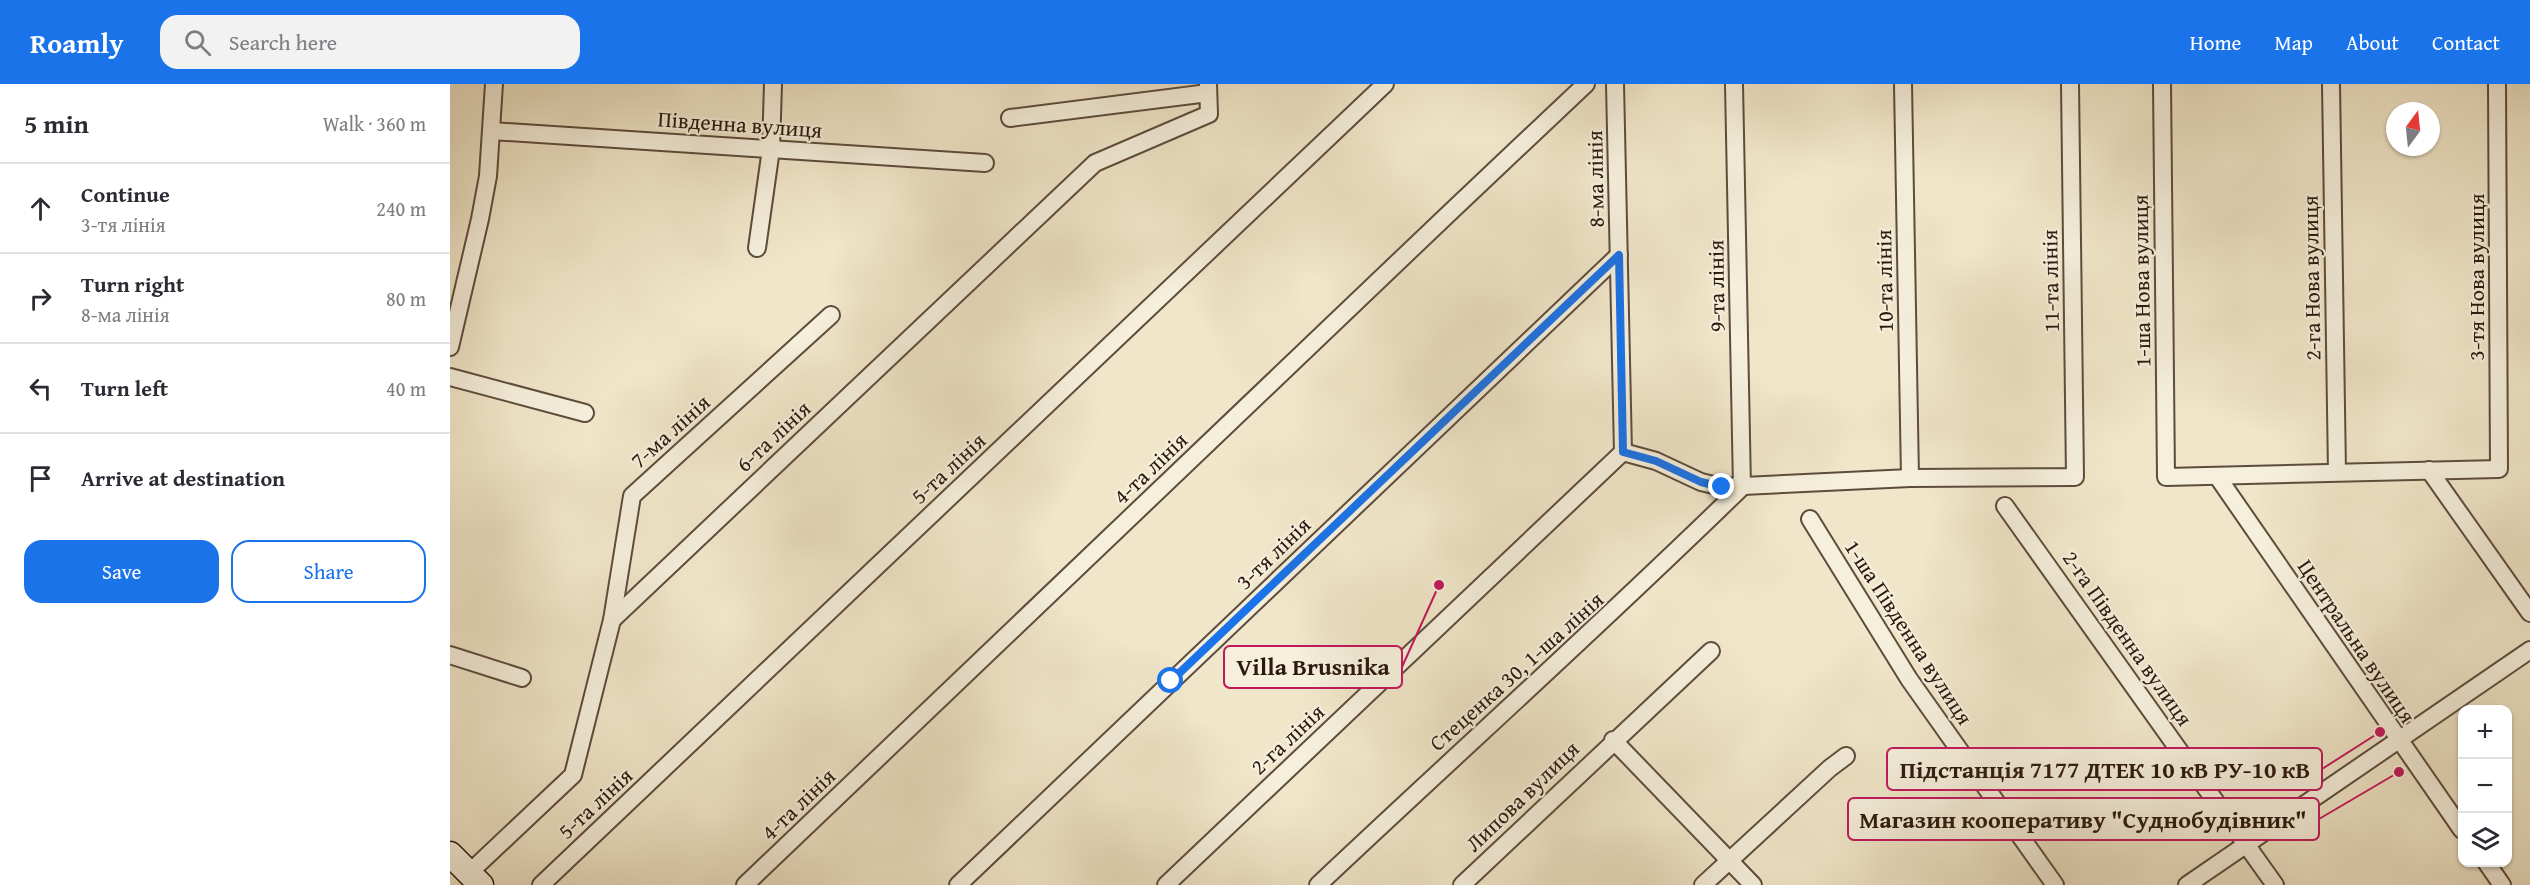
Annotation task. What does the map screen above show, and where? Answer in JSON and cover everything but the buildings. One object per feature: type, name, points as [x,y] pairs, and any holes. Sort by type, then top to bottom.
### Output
[{"type":"main road","points":[[450,854],[474,881]]},
{"type":"street","points":[[450,347],[488,176],[494,84]]},
{"type":"street","points":[[757,248],[771,149],[774,84]]},
{"type":"street","name":"5-та лінія","points":[[541,885],[1385,84]]},
{"type":"street","name":"4-та лінія","points":[[745,885],[1106,542],[1361,295],[1586,84]]},
{"type":"street","name":"8-ма лінія","points":[[1616,84],[1623,452]]},
{"type":"street","name":"9-та лінія","points":[[1734,84],[1742,487]]},
{"type":"street","name":"10-та лінія","points":[[1904,84],[1910,478]]},
{"type":"street","name":"11-та лінія","points":[[1910,478],[2074,477],[2070,84]]},
{"type":"street","name":"1-ша Нова вулиця","points":[[2162,84],[2166,477],[2217,476]]},
{"type":"street","name":"2-га Нова вулиця","points":[[2331,84],[2337,472]]},
{"type":"street","name":"3-тя Нова вулиця","points":[[2429,470],[2499,469],[2498,84]]},
{"type":"street","points":[[1010,118],[1208,88]]},
{"type":"street","name":"6-та лінія","points":[[612,620],[1095,163],[1209,114],[1208,88]]},
{"type":"street","name":"Південна вулиця","points":[[491,131],[986,163]]},
{"type":"street","name":"3-тя лінія","points":[[958,885],[1619,255]]},
{"type":"street","name":"7-ма лінія","points":[[612,620],[632,496],[831,315]]},
{"type":"street","points":[[450,377],[585,413]]},
{"type":"street","points":[[1623,452],[1656,461],[1701,482],[1722,487],[1910,478]]},
{"type":"street","name":"2-га лінія","points":[[1166,885],[1623,452]]},
{"type":"street","points":[[2217,476],[2429,470],[2530,613]]},
{"type":"street","name":"Центральна вулиця","points":[[2217,476],[2458,823]]},
{"type":"street","name":"Стеценка 30, 1-ша лінія","points":[[1318,885],[1503,711],[1622,604],[1742,487]]},
{"type":"street","name":"2-га Південна вулиця","points":[[2005,506],[2275,885]]},
{"type":"street","name":"1-ша Південна вулиця","points":[[1810,519],[1910,678],[2055,885]]},
{"type":"street","points":[[474,881],[573,775],[612,620]]},
{"type":"street","points":[[2187,885],[2530,650]]},
{"type":"street","name":"Липова вулиця","points":[[1462,885],[1613,740],[1711,651]]},
{"type":"street","points":[[450,655],[522,678]]},
{"type":"street","points":[[1613,740],[1753,885]]},
{"type":"street","points":[[1703,885],[1846,756]]},
{"type":"street","points":[[2489,867],[2502,885]]},
{"type":"place","name":"Villa Brusnika","points":[[1439,585]]},
{"type":"place","name":"Підстанція 7177 ДТЕК 10 кВ РУ-10 кВ","points":[[2380,732]]},
{"type":"place","name":"Магазин кооперативу \"Суднобудівник\"","points":[[2399,772]]},
{"type":"route","points":[[1171,681],[1619,255],[1623,452],[1656,461],[1701,482],[1722,487]]}]
